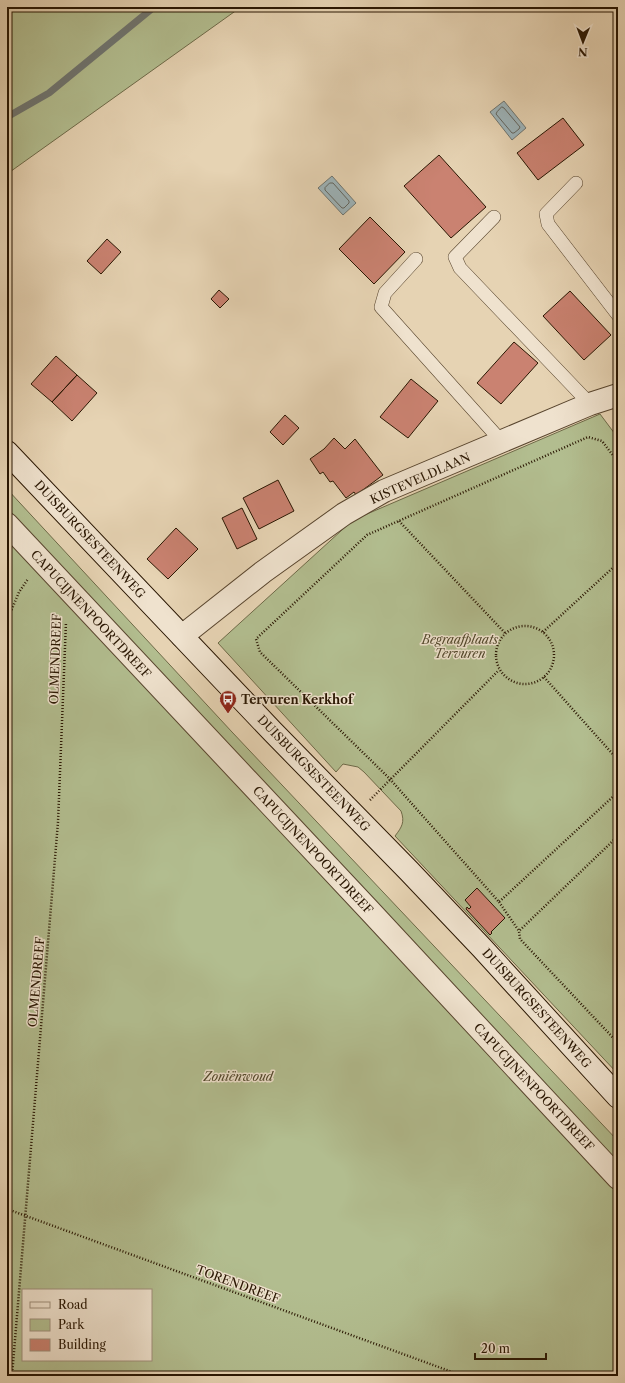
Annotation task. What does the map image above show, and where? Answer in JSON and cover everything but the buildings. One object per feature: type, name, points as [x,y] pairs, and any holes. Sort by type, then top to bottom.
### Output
[{"type":"street","name":"KISTEVELDLAAN","points":[[182,636],[263,572],[344,514],[384,491],[590,404],[618,395]]},
{"type":"street","name":"DUISBURGSESTEENWEG","points":[[7,452],[482,948],[618,1097]]},
{"type":"street","name":"CAPUCIJNENPOORTDREEF","points":[[7,524],[618,1178]]},
{"type":"lane","points":[[576,183],[546,214],[548,224],[618,315]]},
{"type":"lane","points":[[494,217],[455,257],[460,268],[590,404]]},
{"type":"lane","points":[[416,259],[385,293],[381,307],[502,442]]},
{"type":"path","points":[[618,462],[602,441],[588,437],[367,535],[256,639],[260,652],[390,779],[499,902],[519,931],[520,939],[618,1043]]},
{"type":"path","points":[[399,521],[505,633]]},
{"type":"path","points":[[7,621],[19,592],[42,562]]},
{"type":"path","points":[[543,632],[618,563]]},
{"type":"path","name":"OLMENDREEF","points":[[12,1376],[58,822],[67,589]]},
{"type":"path","points":[[524,626],[543,632],[553,649],[553,659],[550,669],[544,677],[531,684],[521,684],[511,681],[503,675],[496,660],[496,650],[499,641],[505,633],[514,628],[524,626]]},
{"type":"path","points":[[355,816],[390,779],[500,670]]},
{"type":"path","points":[[544,677],[618,760]]},
{"type":"path","points":[[499,902],[618,792]]},
{"type":"path","points":[[519,931],[618,836]]},
{"type":"path","name":"TORENDREEF","points":[[7,1209],[463,1376]]},
{"type":"green space","points":[[7,7],[241,7],[7,174]]},
{"type":"green space","name":"Begraafplaats Tervuren","points":[[600,414],[618,438],[618,1074],[395,836],[402,824],[403,818],[401,811],[358,767],[343,764],[336,772],[218,643],[353,520]]},
{"type":"green space","name":"Zoniënwoud","points":[[7,489],[232,732],[618,1141],[618,1376],[7,1376]]},
{"type":"water","points":[[504,101],[526,128],[512,140],[490,112]]},
{"type":"water","points":[[332,176],[356,203],[343,215],[318,188]]},
{"type":"waterway","points":[[7,117],[49,93],[154,7]]},
{"type":"place","name":"Tervuren Kerkhof","points":[[228,714]]}]
